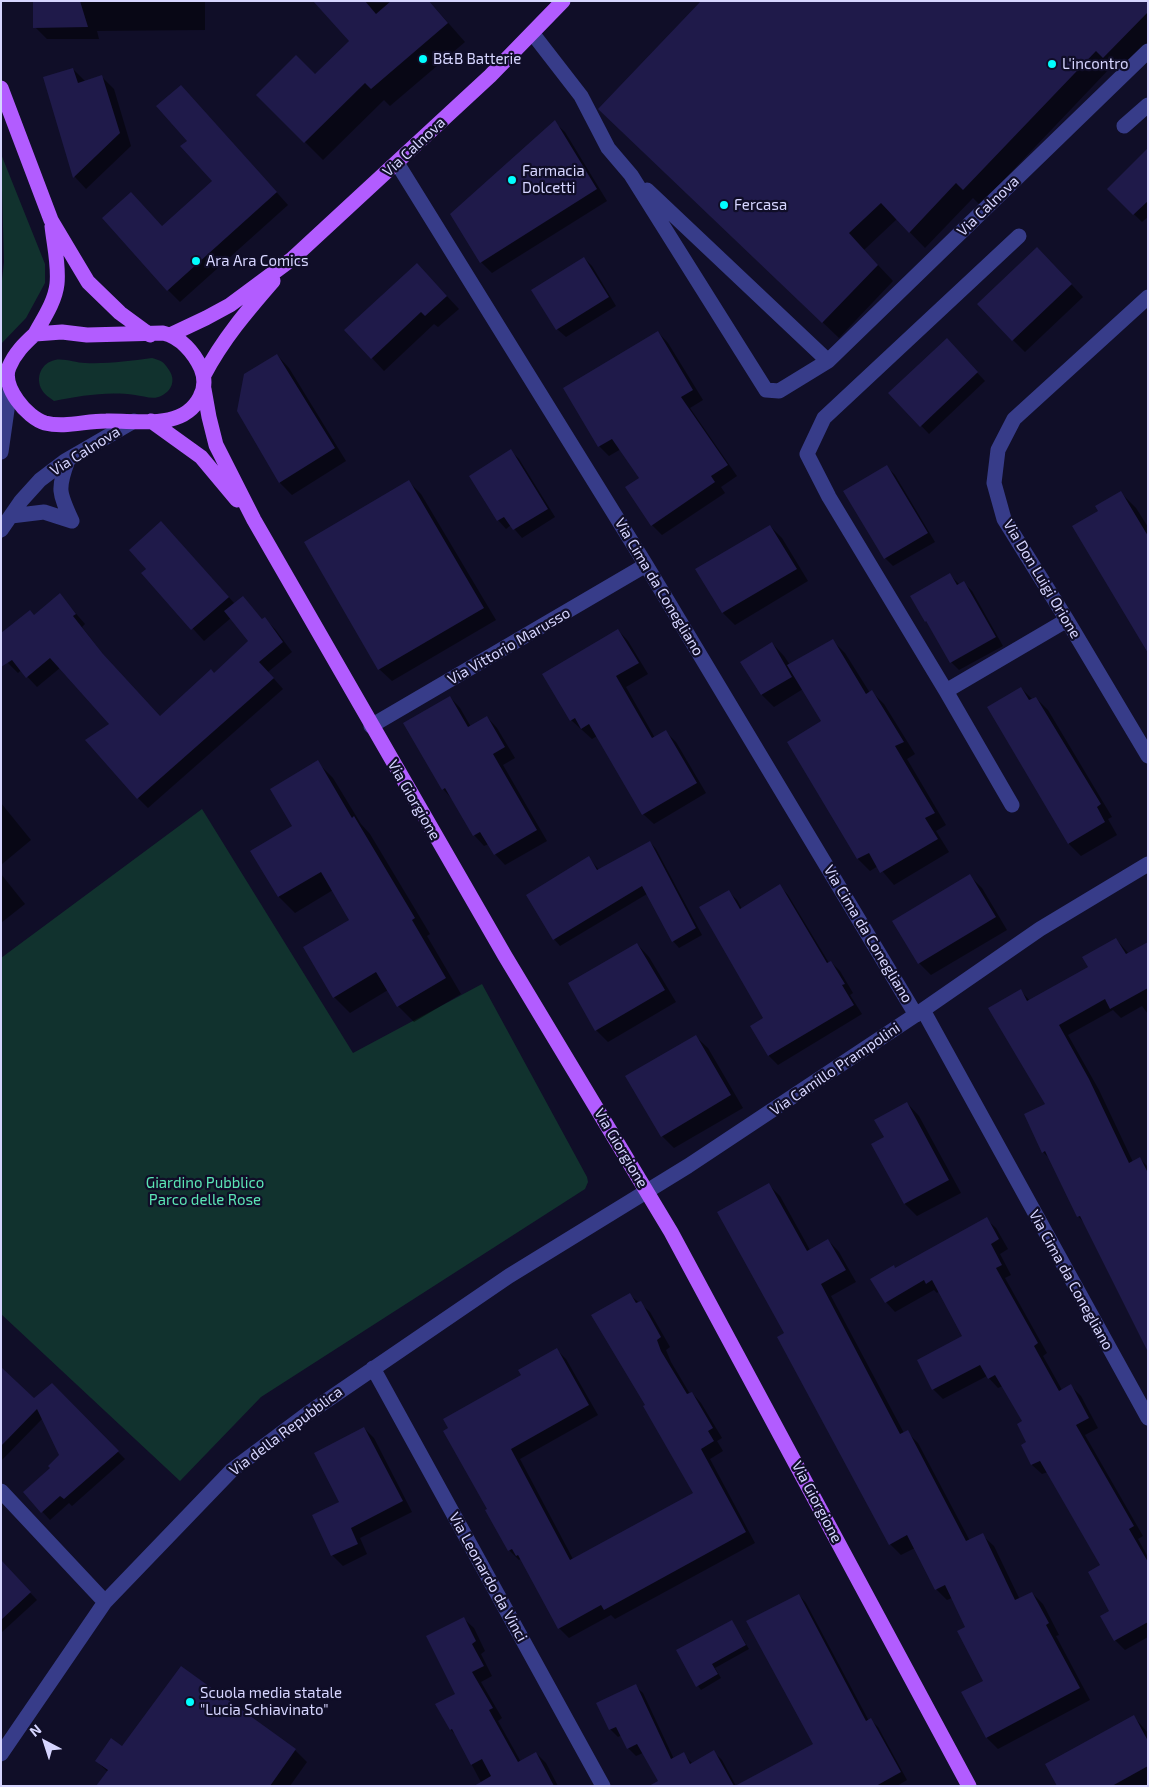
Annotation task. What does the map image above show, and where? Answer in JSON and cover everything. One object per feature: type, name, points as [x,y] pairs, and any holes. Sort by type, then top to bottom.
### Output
[{"type":"main road","name":"Via Calnova","points":[[10,389],[24,410],[43,422],[63,426],[106,421],[170,420],[181,417],[191,410],[199,400],[218,348],[241,317],[292,259],[533,34],[563,1]]},
{"type":"main road","points":[[1,88],[51,220],[88,282],[120,313],[150,335]]},
{"type":"main road","points":[[10,389],[8,368],[19,349],[35,334],[50,308],[57,286],[51,220]]},
{"type":"main road","name":"Via Calnova","points":[[170,335],[230,305],[292,259]]},
{"type":"main road","points":[[35,334],[62,332],[87,336],[170,335]]},
{"type":"main road","name":"Via Giorgione","points":[[170,335],[191,350],[204,382],[208,417],[216,444],[254,520],[505,956],[647,1191],[969,1786]]},
{"type":"main road","name":"Via Giorgione","points":[[151,421],[201,457],[254,520]]},
{"type":"street","name":"Via Calnova","points":[[533,34],[580,96],[608,148],[631,175],[828,361]]},
{"type":"street","name":"Via Calnova","points":[[631,175],[766,390],[779,391],[828,361],[1148,51]]},
{"type":"street","points":[[1124,126],[1148,105]]},
{"type":"street","name":"Via Cima da Conegliano","points":[[397,162],[919,1012],[1148,1418]]},
{"type":"street","points":[[1012,805],[829,497],[807,454],[824,418],[1019,236]]},
{"type":"street","name":"Via Don Luigi Orione","points":[[1148,297],[1014,419],[998,450],[994,483],[1004,519],[1148,756]]},
{"type":"street","points":[[1,452],[10,389]]},
{"type":"street","name":"Via Calnova","points":[[1,530],[21,501],[40,480],[68,460],[134,422]]},
{"type":"street","points":[[11,516],[44,512],[72,521],[61,498],[60,486],[68,460]]},
{"type":"street","name":"Via Vittorio Marusso","points":[[372,726],[646,565]]},
{"type":"street","points":[[946,691],[1067,620]]},
{"type":"street","name":"Via Camillo Prampolini","points":[[647,1191],[688,1166],[919,1012],[1040,929],[1148,864]]},
{"type":"street","name":"Via della Repubblica","points":[[1,1754],[104,1602],[232,1470],[307,1414],[509,1276],[647,1191]]},
{"type":"street","name":"Via Leonardo da Vinci","points":[[373,1368],[603,1786]]},
{"type":"street","points":[[1,1491],[104,1602]]},
{"type":"green space","points":[[1,154],[45,264],[45,283],[26,318],[1,344],[1,290],[4,262]]},
{"type":"green space","points":[[152,358],[164,363],[172,378],[172,385],[168,391],[155,398],[125,394],[104,394],[54,401],[44,393],[39,381],[39,376],[46,364],[55,360],[102,363]]},
{"type":"green space","name":"Giardino Pubblico Parco delle Rose","points":[[202,809],[353,1053],[482,984],[588,1182],[585,1189],[261,1397],[180,1481],[1,1314],[1,958]]},
{"type":"building","points":[[33,1],[80,1],[88,27],[33,28]]},
{"type":"building","points":[[313,1],[365,1],[376,14],[391,1],[429,1],[448,23],[371,89],[365,83],[304,143],[256,95],[296,55],[315,74],[349,41]]},
{"type":"building","points":[[701,1],[1148,1],[1148,12],[1103,58],[1096,51],[963,190],[956,183],[909,233],[881,203],[849,233],[878,265],[822,323],[598,109]]},
{"type":"building","points":[[73,68],[78,83],[102,75],[120,133],[73,178],[43,77]]},
{"type":"building","points":[[181,85],[277,192],[167,291],[102,218],[131,192],[162,226],[212,181],[180,146],[187,141],[156,106]]},
{"type":"building","points":[[555,120],[597,189],[480,263],[450,214]]},
{"type":"building","points":[[1148,148],[1148,201],[1133,215],[1107,189]]},
{"type":"building","points":[[1037,247],[1072,284],[1012,341],[977,304]]},
{"type":"building","points":[[584,257],[609,297],[556,330],[531,290]]},
{"type":"building","points":[[417,263],[447,296],[425,316],[421,312],[371,359],[344,330]]},
{"type":"building","points":[[658,331],[693,390],[681,397],[728,465],[711,476],[715,482],[651,526],[625,487],[639,478],[612,439],[598,447],[563,388]]},
{"type":"building","points":[[947,338],[978,372],[920,427],[888,393]]},
{"type":"building","points":[[277,354],[335,448],[279,483],[237,411],[244,374]]},
{"type":"building","points":[[511,449],[548,509],[513,530],[504,517],[497,521],[469,476]]},
{"type":"building","points":[[887,465],[928,533],[884,559],[843,491]]},
{"type":"building","points":[[409,480],[484,608],[378,670],[304,542]]},
{"type":"building","points":[[1121,491],[1148,536],[1148,653],[1072,526],[1098,511],[1095,506]]},
{"type":"building","points":[[161,521],[229,597],[191,630],[141,573],[146,569],[129,550]]},
{"type":"building","points":[[770,525],[797,569],[722,613],[695,569]]},
{"type":"building","points":[[950,573],[957,585],[964,581],[996,637],[950,663],[910,596]]},
{"type":"building","points":[[60,593],[76,614],[73,616],[103,654],[160,716],[211,669],[214,673],[248,641],[224,611],[243,596],[262,619],[265,617],[283,642],[259,662],[274,678],[137,799],[85,740],[109,724],[50,658],[26,678],[12,660],[1,667],[1,633],[30,610],[34,615]]},
{"type":"building","points":[[618,629],[639,663],[616,676],[652,738],[666,730],[697,783],[642,815],[589,724],[581,729],[575,718],[570,721],[542,674]]},
{"type":"building","points":[[833,639],[866,694],[872,690],[904,742],[895,746],[935,813],[925,818],[938,839],[880,873],[869,853],[857,859],[787,742],[821,721],[787,665]]},
{"type":"building","points":[[772,642],[792,677],[761,695],[740,662]]},
{"type":"building","points":[[1021,687],[1029,700],[1036,697],[1101,804],[1097,807],[1105,822],[1068,844],[987,707]]},
{"type":"building","points":[[450,696],[468,727],[487,716],[505,747],[493,754],[537,830],[494,855],[480,832],[473,836],[445,788],[442,790],[403,723]]},
{"type":"building","points":[[318,760],[415,918],[412,920],[446,978],[397,1007],[376,972],[333,998],[303,947],[349,920],[321,872],[278,897],[250,851],[292,826],[270,789]]},
{"type":"building","points":[[650,841],[696,928],[672,942],[642,886],[553,940],[526,895],[589,856],[597,870]]},
{"type":"building","points":[[970,874],[996,917],[918,964],[892,921]]},
{"type":"building","points":[[780,884],[827,963],[831,961],[845,984],[842,985],[854,1005],[768,1056],[750,1026],[763,1018],[699,907],[729,890],[740,909]]},
{"type":"building","points":[[1116,938],[1126,954],[1148,942],[1148,988],[1110,1009],[1105,999],[1059,1025],[1089,1079],[1129,1163],[1140,1157],[1148,1173],[1148,1352],[1080,1216],[1077,1217],[1045,1151],[1042,1153],[1024,1114],[1045,1104],[988,1008],[1021,989],[1027,1001],[1088,967],[1082,957]]},
{"type":"building","points":[[637,943],[665,990],[595,1031],[568,983]]},
{"type":"building","points":[[696,1035],[731,1095],[661,1137],[625,1076]]},
{"type":"building","points":[[907,1102],[949,1180],[904,1204],[871,1144],[884,1137],[874,1120]]},
{"type":"building","points":[[769,1183],[807,1251],[828,1239],[846,1270],[821,1284],[900,1434],[908,1430],[966,1541],[983,1533],[1015,1600],[1032,1592],[1049,1623],[1046,1625],[1080,1688],[986,1738],[961,1692],[983,1681],[957,1631],[965,1627],[945,1585],[935,1590],[907,1535],[889,1545],[777,1337],[784,1333],[717,1212]]},
{"type":"building","points":[[987,1217],[999,1239],[991,1244],[1002,1265],[996,1268],[1038,1343],[1034,1346],[1059,1391],[1071,1384],[1089,1418],[1076,1425],[1134,1526],[1129,1529],[1148,1562],[1148,1622],[1114,1641],[1100,1616],[1109,1611],[1088,1572],[1100,1565],[1040,1461],[1031,1465],[1021,1445],[1026,1442],[1017,1424],[1022,1421],[995,1375],[988,1379],[980,1365],[932,1390],[917,1360],[962,1336],[932,1280],[926,1284],[924,1280],[885,1303],[870,1279],[894,1265],[895,1268]]},
{"type":"building","points":[[630,1293],[636,1303],[641,1301],[661,1337],[657,1340],[661,1351],[687,1394],[692,1392],[713,1428],[708,1431],[714,1441],[701,1449],[746,1532],[604,1610],[601,1605],[558,1629],[518,1555],[516,1556],[512,1549],[508,1551],[485,1510],[487,1509],[443,1431],[448,1428],[443,1419],[521,1375],[518,1370],[557,1348],[589,1405],[511,1449],[570,1560],[693,1493],[643,1406],[645,1405],[591,1315]]},
{"type":"building","points":[[1,1367],[34,1398],[52,1383],[119,1451],[64,1499],[60,1496],[41,1513],[23,1492],[50,1468],[48,1466],[59,1455],[37,1409],[1,1446]]},
{"type":"building","points":[[364,1427],[403,1501],[351,1528],[358,1544],[331,1556],[312,1515],[339,1502],[314,1453]]},
{"type":"building","points":[[1,1560],[31,1592],[1,1620]]},
{"type":"building","points":[[799,1594],[866,1721],[871,1718],[901,1772],[876,1786],[735,1786],[813,1744],[746,1621]]},
{"type":"building","points":[[464,1617],[476,1641],[472,1644],[484,1666],[472,1672],[493,1708],[489,1710],[518,1762],[536,1752],[554,1786],[474,1786],[491,1776],[482,1759],[471,1765],[452,1729],[450,1730],[435,1704],[455,1694],[426,1636]]},
{"type":"building","points":[[732,1620],[746,1645],[712,1664],[718,1674],[696,1687],[676,1650]]},
{"type":"building","points":[[181,1666],[296,1749],[270,1786],[96,1786],[108,1770],[95,1761],[111,1738],[122,1746]]},
{"type":"building","points":[[636,1684],[671,1759],[684,1752],[690,1764],[714,1750],[734,1786],[649,1786],[658,1781],[637,1744],[627,1749],[616,1727],[609,1730],[596,1703]]},
{"type":"building","points":[[1134,1715],[1148,1741],[1148,1766],[1112,1786],[1057,1786],[1045,1764]]},
{"type":"place","name":"B&B Batterie","points":[[423,59]]},
{"type":"place","name":"L'incontro","points":[[1052,64]]},
{"type":"place","name":"Farmacia Dolcetti","points":[[512,180]]},
{"type":"place","name":"Fercasa","points":[[724,205]]},
{"type":"place","name":"Ara Ara Comics","points":[[196,261]]},
{"type":"place","name":"Scuola media statale \"Lucia Schiavinato\"","points":[[190,1702]]}]
